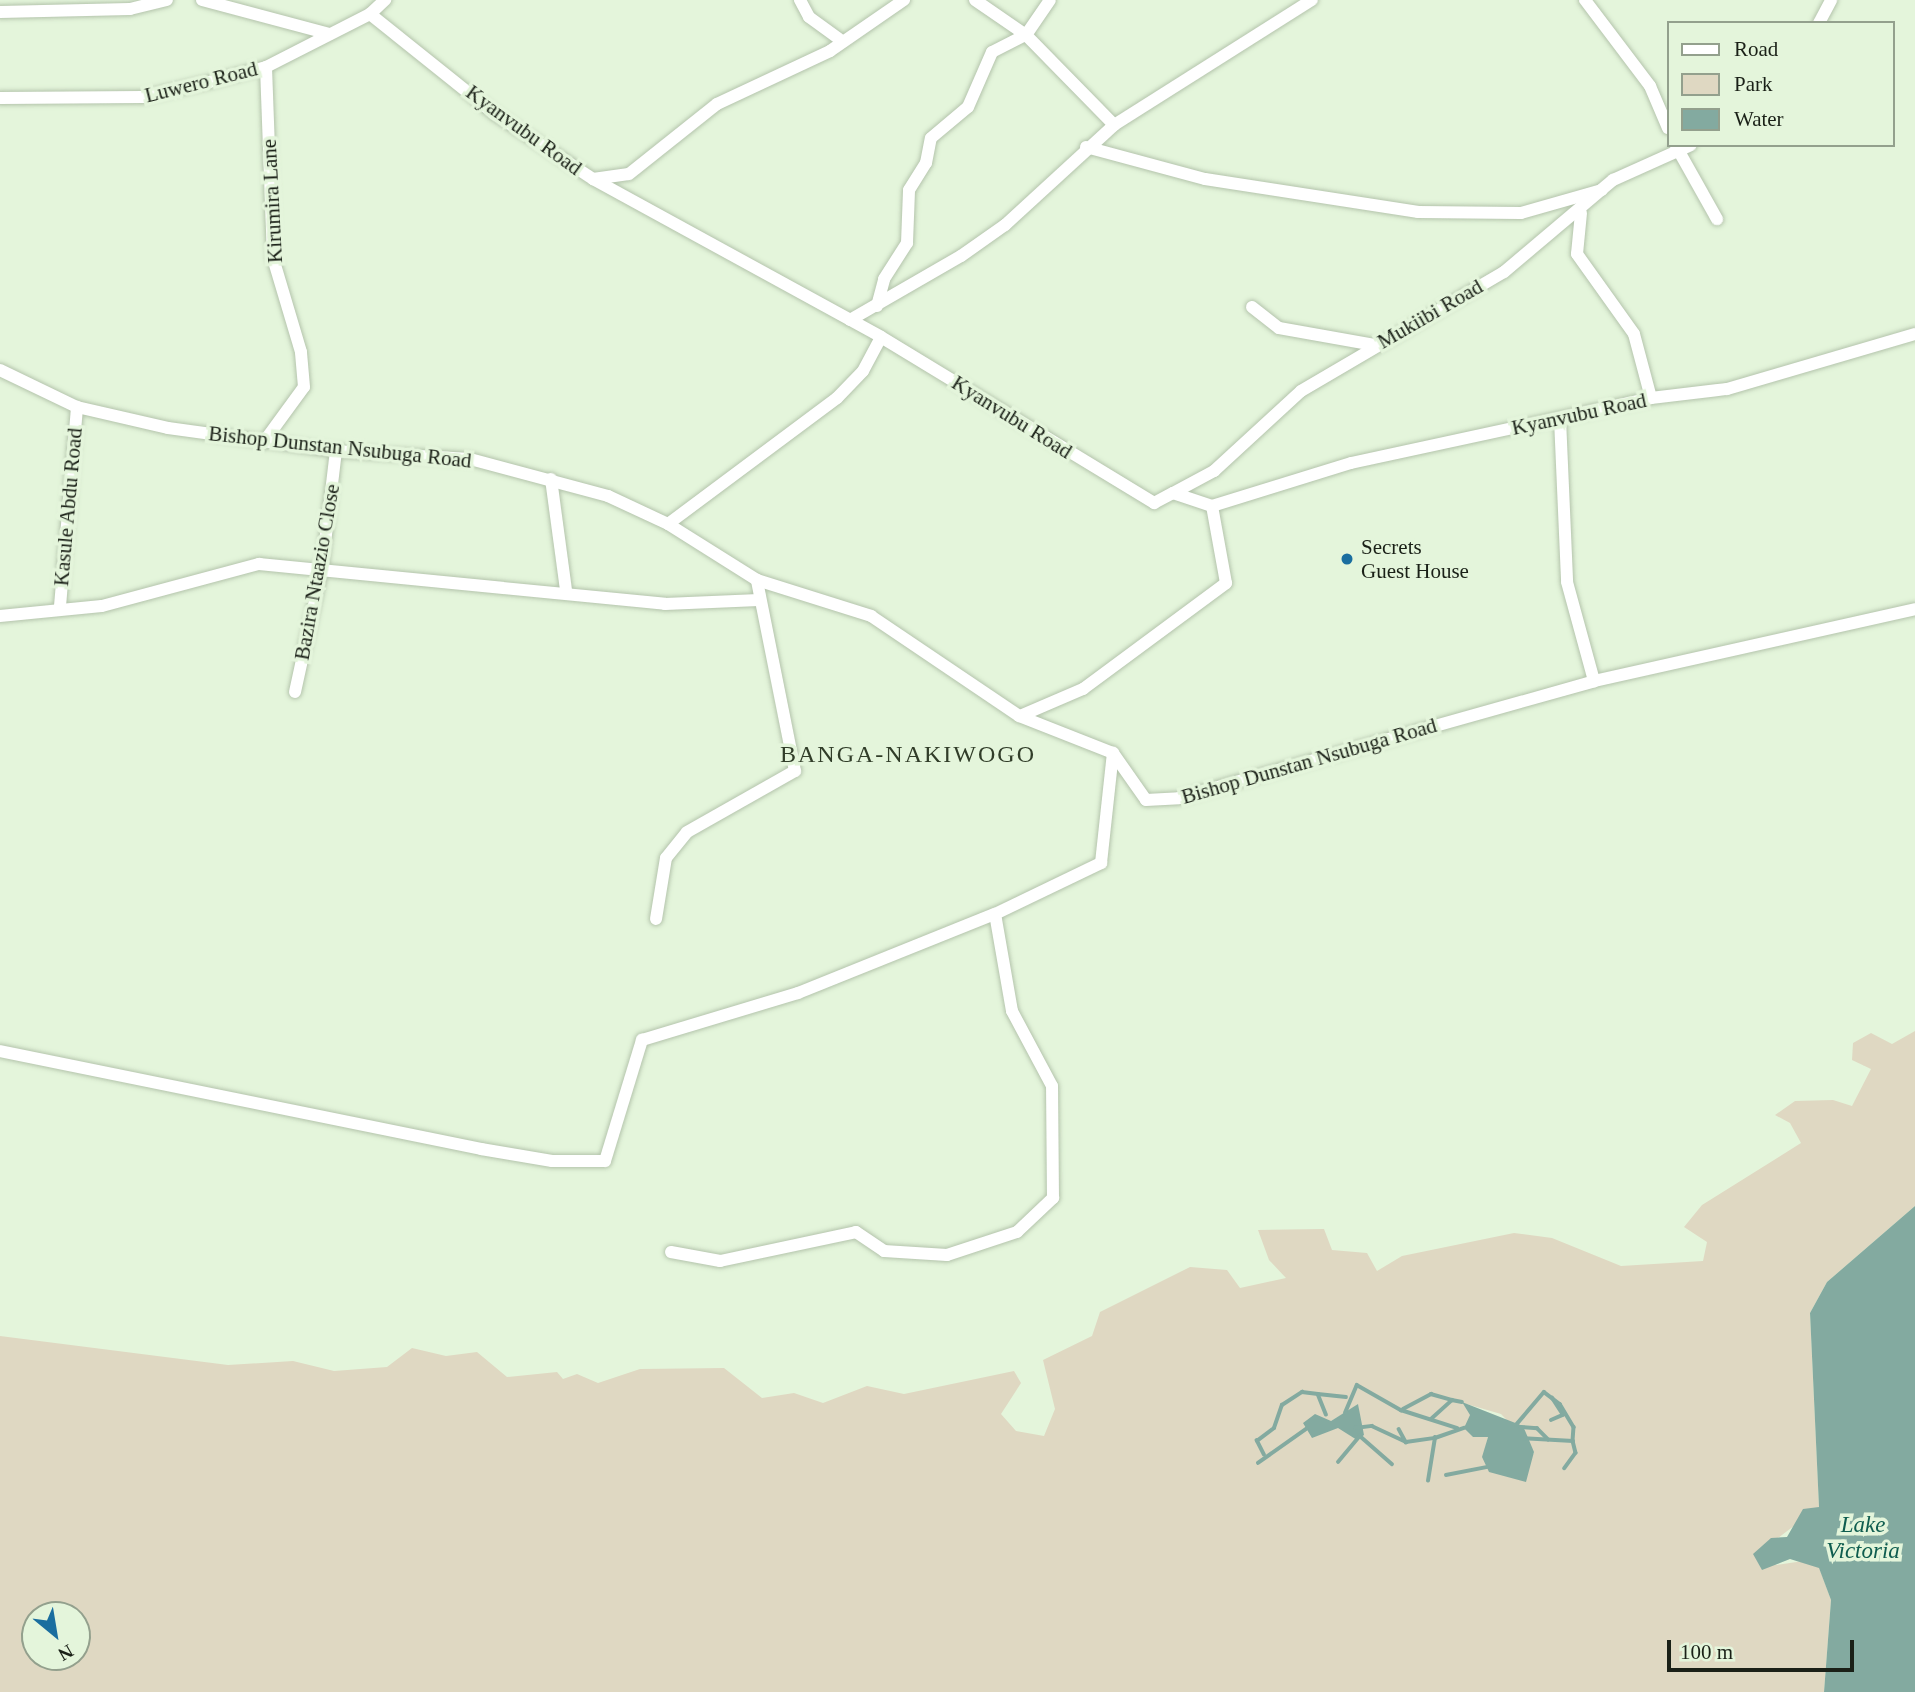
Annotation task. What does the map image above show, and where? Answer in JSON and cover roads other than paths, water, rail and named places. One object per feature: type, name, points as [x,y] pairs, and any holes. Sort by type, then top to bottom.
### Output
[{"type":"street","points":[[0,12],[130,9],[167,0]]},
{"type":"street","points":[[202,0],[330,34]]},
{"type":"street","name":"Luwero Road","points":[[0,98],[143,97],[266,67],[370,14],[385,0]]},
{"type":"street","points":[[800,0],[808,16],[839,39]]},
{"type":"street","points":[[593,179],[629,174],[717,104],[830,51],[839,39],[904,0]]},
{"type":"street","points":[[975,0],[1026,35],[1114,125]]},
{"type":"street","points":[[877,306],[884,279],[907,243],[909,190],[926,163],[931,138],[968,107],[984,60],[1026,35],[1050,0]]},
{"type":"street","points":[[850,320],[877,306],[1005,225],[1086,147],[1114,125],[1312,0]]},
{"type":"street","points":[[1585,0],[1650,86],[1666,123]]},
{"type":"street","points":[[1820,21],[1831,0]]},
{"type":"street","name":"Kyanvubu Road","points":[[370,14],[495,114],[593,179],[881,337],[1131,494],[1154,503],[1173,493],[1212,506],[1352,463],[1651,398],[1727,389],[1915,334]]},
{"type":"street","name":"Kirumira Lane","points":[[263,443],[304,387],[301,352],[273,258],[266,67]]},
{"type":"street","points":[[1086,147],[1205,179],[1418,212],[1521,213],[1602,190]]},
{"type":"street","points":[[1677,149],[1697,173],[1717,219]]},
{"type":"street","name":"Mukiibi Road","points":[[1173,493],[1214,471],[1301,391],[1374,345],[1504,272],[1581,213],[1602,190],[1677,149]]},
{"type":"street","points":[[1581,213],[1577,254],[1634,334],[1651,398]]},
{"type":"street","points":[[1252,307],[1279,328],[1374,345]]},
{"type":"street","points":[[668,524],[837,398],[863,371],[881,337]]},
{"type":"street","name":"Bishop Dunstan Nsubuga Road","points":[[0,370],[77,407],[263,443],[336,451],[459,458],[551,479],[668,524],[757,580],[871,616],[1019,716],[1113,753],[1146,800],[1163,801],[1594,681],[1915,609]]},
{"type":"street","name":"Kasule Abdu Road","points":[[60,606],[77,407]]},
{"type":"street","points":[[1560,419],[1567,582],[1594,681]]},
{"type":"street","name":"Bazira Ntaazio Close","points":[[295,692],[322,568],[336,451]]},
{"type":"street","points":[[551,479],[566,590]]},
{"type":"street","points":[[1019,716],[1083,690],[1226,583],[1212,506]]},
{"type":"street","points":[[0,616],[140,597],[259,564],[322,568],[470,587],[566,590],[665,604],[759,600]]},
{"type":"street","points":[[656,919],[666,858],[687,832],[794,771],[757,580]]},
{"type":"street","points":[[0,1051],[481,1149],[552,1161],[605,1161],[642,1040],[798,993],[995,914],[1101,863],[1113,753]]},
{"type":"street","points":[[671,1252],[720,1261],[856,1232],[884,1251],[947,1255],[1017,1232],[1053,1198],[1052,1086],[1012,1011],[995,914]]},
{"type":"water","name":"Lake Victoria","points":[[1915,1206],[1915,1692],[1824,1692],[1831,1600],[1819,1568],[1790,1559],[1762,1570],[1753,1554],[1771,1538],[1787,1537],[1803,1509],[1819,1507],[1810,1313],[1827,1282]]},
{"type":"water","points":[[1462,1402],[1523,1426],[1534,1452],[1526,1482],[1489,1472],[1482,1457],[1488,1437],[1473,1437],[1464,1428],[1470,1415]]},
{"type":"water","points":[[1358,1404],[1364,1435],[1357,1440],[1338,1428],[1312,1438],[1303,1423],[1315,1414],[1331,1421]]},
{"type":"waterway","points":[[1345,1413],[1357,1385],[1401,1410],[1457,1428]]},
{"type":"waterway","points":[[1264,1455],[1257,1441],[1274,1428],[1282,1405],[1302,1392],[1318,1394],[1326,1414]]},
{"type":"waterway","points":[[1516,1425],[1544,1392],[1560,1404],[1574,1427],[1573,1441]]},
{"type":"waterway","points":[[1318,1394],[1346,1397]]},
{"type":"waterway","points":[[1403,1409],[1431,1394],[1452,1400]]},
{"type":"waterway","points":[[1551,1420],[1563,1415],[1552,1398]]},
{"type":"waterway","points":[[1431,1419],[1452,1400],[1462,1402]]},
{"type":"waterway","points":[[1355,1428],[1372,1426],[1406,1442],[1435,1438]]},
{"type":"waterway","points":[[1521,1427],[1537,1428],[1548,1439]]},
{"type":"waterway","points":[[1428,1481],[1435,1438],[1464,1428]]},
{"type":"waterway","points":[[1258,1463],[1306,1429]]},
{"type":"waterway","points":[[1399,1429],[1406,1442]]},
{"type":"waterway","points":[[1359,1435],[1392,1464]]},
{"type":"waterway","points":[[1338,1462],[1359,1437]]},
{"type":"waterway","points":[[1522,1438],[1573,1441],[1576,1453],[1565,1468]]},
{"type":"waterway","points":[[1446,1475],[1487,1467]]},
{"type":"place","name":"Secrets Guest House","points":[[1347,559]]},
{"type":"district","name":"BANGA-NAKIWOGO","points":[[908,755]]}]
